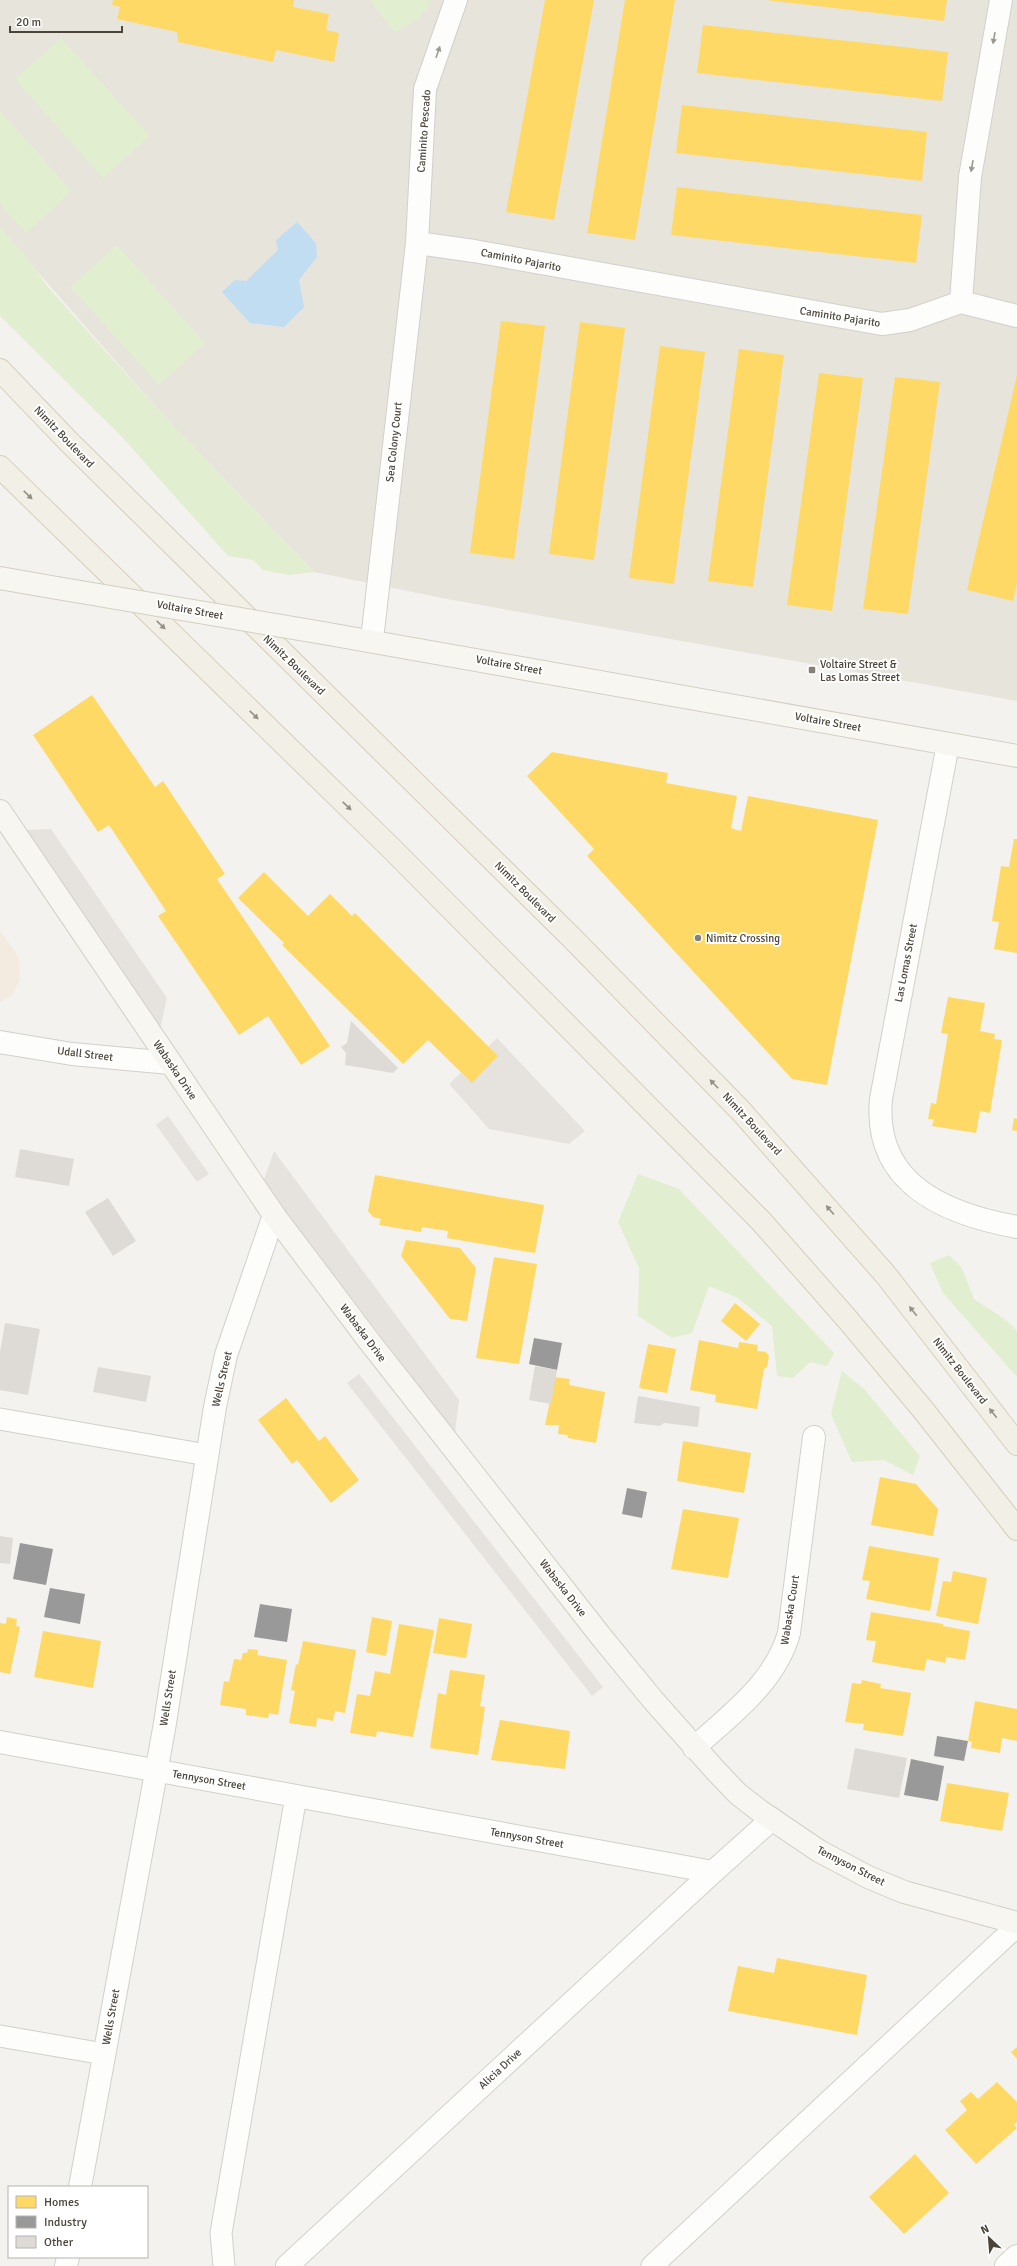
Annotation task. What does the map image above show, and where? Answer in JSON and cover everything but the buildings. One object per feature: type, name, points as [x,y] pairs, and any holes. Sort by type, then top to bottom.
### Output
[{"type":"main road","name":"Nimitz Boulevard","points":[[0,370],[74,448],[572,938],[740,1110],[885,1274],[1017,1444]]},
{"type":"main road","points":[[0,468],[392,849],[761,1222],[843,1314],[924,1411],[1017,1529]]},
{"type":"main road","name":"Voltaire Street","points":[[0,578],[372,640],[1017,756]]},
{"type":"main road","name":"Wabaska Drive","points":[[0,811],[274,1215],[369,1341],[579,1609],[694,1748],[738,1794],[772,1819]]},
{"type":"main road","name":"Tennyson Street","points":[[772,1819],[819,1851],[868,1877],[904,1892],[1017,1924]]},
{"type":"street","name":"Caminito Pescado","points":[[417,243],[425,89],[456,0]]},
{"type":"street","points":[[1001,0],[970,177],[961,302],[1017,316]]},
{"type":"street","name":"Caminito Pajarito","points":[[417,243],[474,251],[882,324],[910,320],[961,302]]},
{"type":"street","name":"Sea Colony Court","points":[[372,640],[417,243]]},
{"type":"street","name":"Las Lomas Street","points":[[948,744],[881,1099],[880,1125],[886,1151],[903,1176],[942,1204],[966,1216],[1017,1227]]},
{"type":"street","name":"Udall Street","points":[[0,1042],[72,1054],[170,1063]]},
{"type":"street","name":"Wells Street","points":[[80,2186],[156,1770],[207,1455],[226,1355],[274,1215]]},
{"type":"street","name":"Wabaska Court","points":[[694,1748],[765,1681],[784,1649],[789,1633],[814,1437]]},
{"type":"street","name":"Tennyson Street","points":[[0,1742],[713,1872]]},
{"type":"street","points":[[713,1872],[772,1819]]},
{"type":"street","name":"Alicia Drive","points":[[287,2266],[713,1872]]},
{"type":"street","points":[[1006,2266],[1017,2256]]},
{"type":"lane","points":[[0,1419],[207,1455]]},
{"type":"lane","points":[[224,2266],[221,2233],[296,1796]]},
{"type":"lane","points":[[652,2266],[1017,1924]]},
{"type":"lane","points":[[0,2036],[104,2054]]},
{"type":"shaded area","points":[[0,0],[1017,0],[1017,701],[447,599],[314,572],[162,414],[0,229]]},
{"type":"shaded area","points":[[51,829],[167,998],[160,1029],[21,830]]},
{"type":"shaded area","points":[[0,930],[19,958],[20,980],[11,996],[0,1002]]},
{"type":"shaded area","points":[[497,1038],[585,1131],[569,1144],[489,1129],[449,1084]]},
{"type":"shaded area","points":[[168,1116],[209,1174],[197,1182],[156,1125]]},
{"type":"shaded area","points":[[274,1151],[459,1400],[455,1433],[263,1182]]},
{"type":"shaded area","points":[[359,1374],[603,1687],[592,1696],[347,1383]]},
{"type":"green space","points":[[370,0],[430,0],[421,16],[394,33]]},
{"type":"green space","points":[[61,38],[150,136],[103,178],[15,79]]},
{"type":"green space","points":[[0,111],[72,191],[26,233],[0,204]]},
{"type":"green space","points":[[0,227],[25,255],[47,286],[162,414],[314,572],[289,575],[263,570],[253,560],[228,556],[122,437],[0,316]]},
{"type":"green space","points":[[117,245],[205,343],[159,385],[70,287]]},
{"type":"green space","points":[[638,1174],[679,1189],[834,1353],[827,1366],[810,1362],[793,1378],[777,1376],[772,1326],[738,1298],[709,1286],[692,1333],[672,1338],[638,1316],[639,1268],[618,1222]]},
{"type":"green space","points":[[949,1255],[962,1268],[974,1299],[1006,1320],[1017,1331],[1017,1377],[943,1293],[930,1263]]},
{"type":"green space","points":[[842,1371],[864,1389],[920,1456],[913,1475],[884,1460],[852,1462],[831,1414]]},
{"type":"water","points":[[297,222],[316,243],[317,257],[299,280],[304,307],[284,327],[250,323],[222,292],[235,280],[246,281],[278,250],[276,240]]},
{"type":"place","name":"Voltaire Street & Las Lomas Street","points":[[812,670]]},
{"type":"place","name":"Nimitz Crossing","points":[[698,938]]}]
